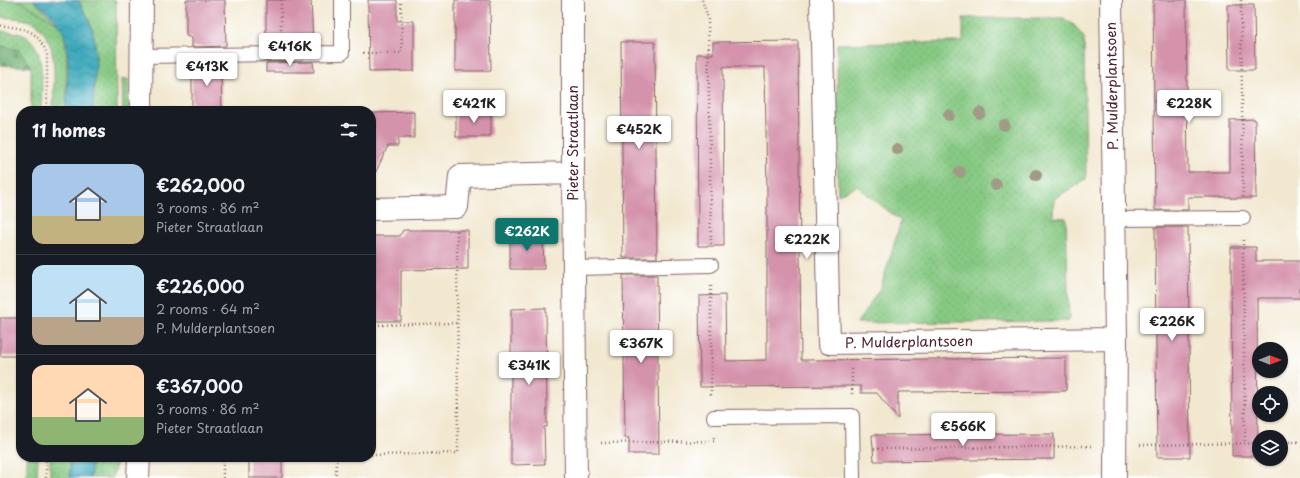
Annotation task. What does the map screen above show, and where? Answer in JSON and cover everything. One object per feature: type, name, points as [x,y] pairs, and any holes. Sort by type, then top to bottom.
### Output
[{"type":"street","points":[[141,106],[142,0]]},
{"type":"street","name":"Pieter Straatlaan","points":[[573,0],[576,478]]},
{"type":"street","name":"P. Mulderplantsoen","points":[[822,0],[829,343],[1116,339]]},
{"type":"street","name":"P. Mulderplantsoen","points":[[1111,0],[1116,339],[1115,478]]},
{"type":"street","points":[[376,209],[458,207],[460,176],[573,173]]},
{"type":"street","points":[[138,462],[138,478]]},
{"type":"lane","points":[[142,56],[342,53],[342,0]]},
{"type":"lane","points":[[1114,219],[1243,218]]},
{"type":"lane","points":[[574,268],[711,265]]},
{"type":"lane","points":[[714,417],[852,416],[853,478]]},
{"type":"path","points":[[281,0],[282,54]]},
{"type":"path","points":[[342,53],[402,53],[401,0]]},
{"type":"path","points":[[576,444],[714,441],[714,417],[711,392],[708,18],[702,0]]},
{"type":"path","points":[[0,25],[30,30],[38,37],[43,45],[47,58],[47,106]]},
{"type":"path","points":[[376,455],[458,453],[458,207]]},
{"type":"path","points":[[376,325],[458,324]]},
{"type":"path","points":[[852,343],[852,416]]},
{"type":"path","points":[[1288,442],[1300,442]]},
{"type":"path","points":[[852,449],[1252,443]]},
{"type":"path","points":[[46,462],[46,478]]},
{"type":"path","points":[[223,462],[223,478]]},
{"type":"path","points":[[336,462],[336,478]]},
{"type":"green space","points":[[0,0],[18,0],[43,13],[61,28],[64,34],[67,57],[66,106],[53,106],[54,64],[52,52],[43,31],[30,21],[17,18],[0,17]]},
{"type":"green space","points":[[18,0],[33,0],[58,24]]},
{"type":"green space","points":[[78,0],[116,0],[117,106],[93,106],[96,48],[89,21]]},
{"type":"green space","points":[[963,18],[1064,18],[1075,26],[1084,38],[1086,179],[1054,199],[1053,217],[1066,218],[1069,321],[857,323],[881,287],[901,221],[857,186],[838,195],[837,44],[963,42]]},
{"type":"green space","points":[[0,31],[24,35],[33,43],[38,51],[42,71],[41,106],[31,106],[31,67],[3,46],[0,46]]},
{"type":"green space","points":[[0,46],[19,50],[31,67],[0,65]]},
{"type":"green space","points":[[122,79],[128,79],[129,106],[123,106]]},
{"type":"green space","points":[[27,462],[38,462],[37,478],[27,478]]},
{"type":"green space","points":[[50,462],[70,462],[70,478],[50,478]]},
{"type":"green space","points":[[92,462],[116,462],[112,478],[90,478]]},
{"type":"water","points":[[33,0],[78,0],[86,14],[92,28],[96,48],[93,106],[66,106],[68,80],[67,46],[61,28],[56,20]]},
{"type":"water","points":[[70,462],[92,462],[90,478],[70,478]]},
{"type":"building","points":[[186,0],[225,0],[226,46],[192,47],[192,38],[186,36]]},
{"type":"building","points":[[266,0],[311,0],[313,45],[266,46]]},
{"type":"building","points":[[368,0],[397,0],[397,21],[414,21],[414,71],[369,72]]},
{"type":"building","points":[[455,0],[490,0],[491,71],[455,71]]},
{"type":"building","points":[[1153,0],[1186,0],[1188,172],[1230,172],[1230,120],[1255,119],[1256,198],[1188,197],[1188,210],[1155,210]]},
{"type":"building","points":[[1228,5],[1254,5],[1255,70],[1229,70]]},
{"type":"building","points":[[798,41],[801,360],[1066,358],[1066,391],[898,392],[898,419],[877,393],[861,393],[861,386],[700,387],[699,296],[725,295],[726,361],[767,360],[767,195],[765,67],[723,67],[724,246],[698,246],[697,54],[713,54],[713,42]]},
{"type":"building","points":[[621,42],[655,42],[657,258],[623,258]]},
{"type":"building","points":[[313,62],[314,72],[266,72],[266,63]]},
{"type":"building","points":[[226,63],[226,74],[221,74],[222,106],[192,106],[192,64]]},
{"type":"building","points":[[491,111],[491,135],[489,135],[489,137],[456,137],[456,112]]},
{"type":"building","points":[[414,112],[414,138],[398,138],[398,146],[388,146],[376,171],[376,113]]},
{"type":"building","points":[[1155,227],[1188,227],[1190,457],[1157,457]]},
{"type":"building","points":[[403,230],[468,230],[468,269],[401,270],[401,321],[376,321],[376,236],[400,236]]},
{"type":"building","points":[[510,235],[543,235],[544,269],[510,269]]},
{"type":"building","points":[[1231,247],[1256,247],[1256,261],[1300,261],[1300,298],[1257,298],[1257,342],[1252,342],[1252,378],[1258,378],[1258,386],[1252,386],[1252,422],[1258,422],[1258,430],[1252,430],[1252,456],[1232,456]]},
{"type":"building","points":[[623,275],[657,275],[659,454],[629,454],[629,438],[625,438]]},
{"type":"building","points":[[546,308],[547,427],[544,427],[545,464],[511,465],[511,309]]},
{"type":"building","points":[[0,318],[16,318],[16,356],[0,356]]},
{"type":"building","points":[[1054,434],[1054,459],[874,461],[872,435]]},
{"type":"building","points":[[249,462],[282,462],[282,478],[249,478]]}]
